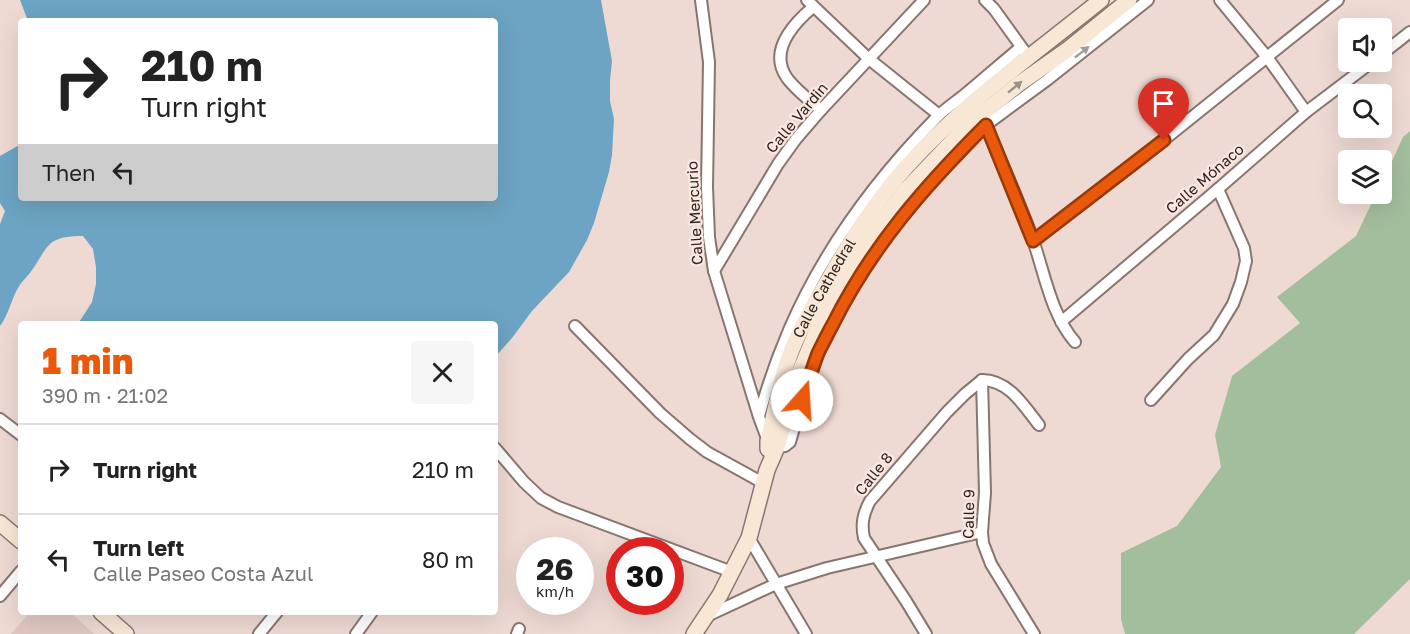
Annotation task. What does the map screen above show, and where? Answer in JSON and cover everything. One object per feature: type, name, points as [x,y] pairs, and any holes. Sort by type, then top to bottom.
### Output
[{"type":"street","name":"Calle Mercurio","points":[[701,0],[709,62],[706,187],[714,271],[759,417],[772,444]]},
{"type":"street","name":"Calle Vardin","points":[[714,271],[778,164],[796,139],[924,0]]},
{"type":"street","points":[[985,0],[1026,52]]},
{"type":"street","points":[[759,417],[769,380],[789,329],[812,284],[837,240],[902,156],[939,115],[1101,0]]},
{"type":"street","points":[[980,114],[1067,50],[1129,0]]},
{"type":"street","points":[[980,114],[1047,80],[1148,0]]},
{"type":"street","points":[[1220,0],[1267,57],[1306,112]]},
{"type":"street","points":[[1033,241],[1130,167],[1338,0]]},
{"type":"street","points":[[821,110],[785,76],[780,63],[780,53],[787,34],[810,3],[869,59],[939,115]]},
{"type":"street","points":[[1392,46],[1410,32]]},
{"type":"street","points":[[772,444],[785,446],[790,442],[819,352],[867,264],[1026,52]]},
{"type":"street","name":"Calle Mónaco","points":[[1061,322],[1306,112],[1359,72]]},
{"type":"street","points":[[980,114],[1033,241],[1061,322],[1075,342]]},
{"type":"street","name":"Calle Cathedral","points":[[694,634],[720,595],[749,538],[772,444],[786,366],[813,307],[835,267],[890,186],[908,165],[940,133],[980,114]]},
{"type":"street","name":"Calle Cathedral","points":[[772,444],[819,325],[844,277],[877,227],[904,192],[980,114]]},
{"type":"street","points":[[1151,400],[1188,358],[1214,335],[1233,304],[1241,282],[1246,261],[1244,248],[1218,189]]},
{"type":"street","points":[[575,326],[660,413],[690,440],[708,452],[765,476]]},
{"type":"street","points":[[982,380],[990,380],[1007,388],[1039,425]]},
{"type":"street","name":"Calle 9","points":[[982,380],[985,493],[983,543],[991,564],[1034,634]]},
{"type":"street","name":"Calle 8","points":[[926,634],[864,538],[862,529],[865,511],[870,501],[947,412],[982,380]]},
{"type":"street","points":[[0,419],[18,433]]},
{"type":"street","points":[[498,452],[541,498],[558,507],[732,572]]},
{"type":"street","points":[[0,523],[18,538]]},
{"type":"street","points":[[706,616],[776,584],[827,568],[982,532]]},
{"type":"street","points":[[749,538],[806,634]]},
{"type":"street","points":[[0,596],[18,575]]},
{"type":"street","points":[[104,615],[126,634]]},
{"type":"street","points":[[259,634],[275,615]]},
{"type":"street","points":[[356,634],[370,615]]},
{"type":"shaded area","points":[[27,615],[73,615],[94,634],[11,634]]},
{"type":"green space","points":[[1410,131],[1410,579],[1354,634],[1125,634],[1121,619],[1121,553],[1177,526],[1221,467],[1215,435],[1232,376],[1300,323],[1277,297],[1356,236],[1371,204],[1392,204],[1392,161],[1403,137]]},
{"type":"water","points":[[20,0],[601,0],[612,61],[610,101],[614,119],[609,172],[594,223],[569,272],[532,311],[498,354],[498,321],[80,321],[92,302],[96,284],[93,249],[83,236],[61,238],[49,245],[19,286],[0,326],[0,224],[5,211],[0,203],[0,156],[18,146],[18,201],[498,201],[498,18],[27,18]]},
{"type":"route","points":[[802,400],[819,352],[867,264],[913,202],[986,125],[1033,241],[1164,140]]}]
